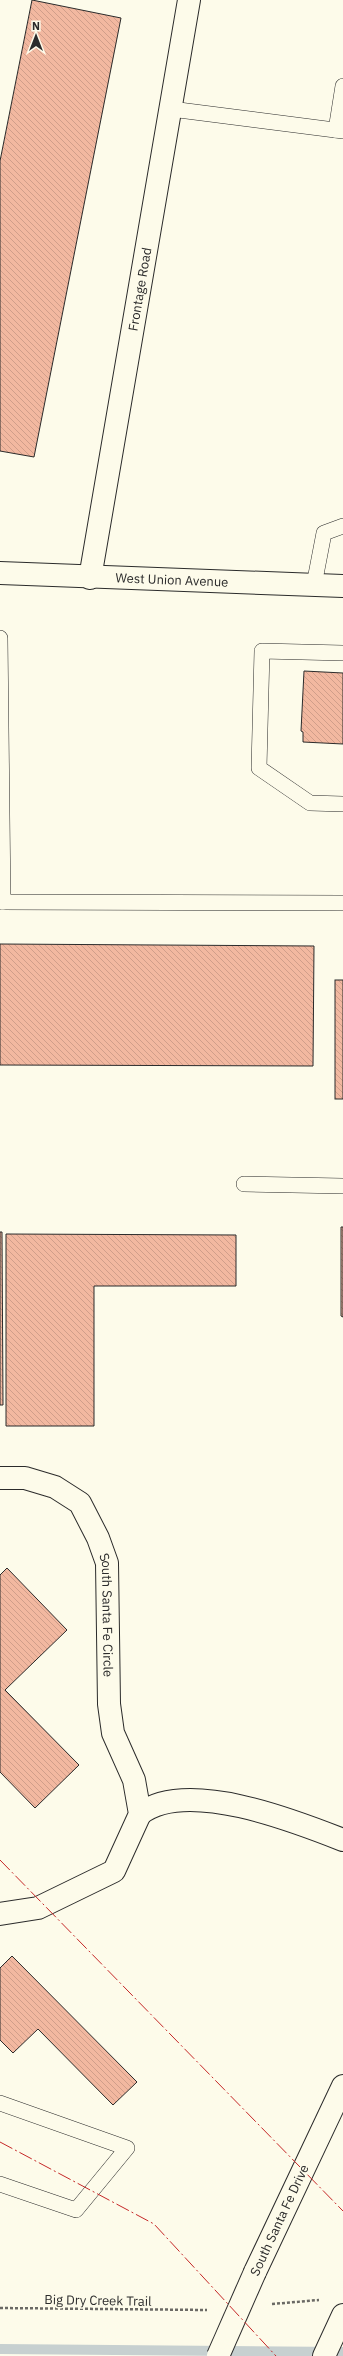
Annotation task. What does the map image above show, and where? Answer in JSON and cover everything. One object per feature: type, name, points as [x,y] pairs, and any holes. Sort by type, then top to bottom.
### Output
[{"type":"main road","name":"Frontage Road","points":[[90,578],[189,0]]},
{"type":"main road","name":"West Union Avenue","points":[[0,573],[90,578],[343,586]]},
{"type":"main road","name":"South Santa Fe Circle","points":[[0,1478],[25,1478],[55,1487],[80,1503],[98,1538],[107,1563],[108,1704],[113,1733],[134,1780],[140,1814]]},
{"type":"main road","points":[[0,1914],[38,1908],[114,1871],[140,1814],[149,1807],[177,1801],[209,1801],[267,1813],[343,1840]]},
{"type":"main road","name":"South Santa Fe Drive","points":[[218,2356],[255,2272],[343,2086]]},
{"type":"main road","points":[[324,2356],[343,2316]]},
{"type":"lane","points":[[171,109],[340,131],[343,86]]},
{"type":"lane","points":[[314,585],[324,533],[343,526]]},
{"type":"lane","points":[[0,638],[2,902],[343,903]]},
{"type":"lane","points":[[343,653],[262,650],[259,768],[310,803],[343,804]]},
{"type":"lane","points":[[244,1184],[343,1186]]},
{"type":"lane","points":[[0,2104],[127,2148],[76,2210],[0,2184]]},
{"type":"path","name":"Big Dry Creek Trail","points":[[0,2308],[195,2311]]},
{"type":"building","points":[[32,0],[121,18],[34,457],[0,451],[0,161]]},
{"type":"building","points":[[304,671],[343,673],[343,744],[303,742],[303,732],[301,731]]},
{"type":"building","points":[[0,944],[314,946],[313,1066],[0,1065]]},
{"type":"building","points":[[335,980],[343,980],[343,1099],[335,1099]]},
{"type":"building","points":[[341,1227],[343,1227],[343,1317],[341,1316]]},
{"type":"building","points":[[0,1232],[2,1232],[3,1405],[0,1405]]},
{"type":"building","points":[[6,1234],[236,1235],[236,1286],[94,1286],[94,1426],[6,1426]]},
{"type":"building","points":[[7,1568],[67,1630],[5,1690],[79,1765],[35,1808],[0,1772],[0,1575]]},
{"type":"building","points":[[12,1956],[137,2082],[113,2105],[38,2029],[13,2053],[0,2040],[0,1968]]},
{"type":"waterway","points":[[0,2349],[343,2352]]},
{"type":"power","points":[[0,1860],[343,2211]]},
{"type":"power","points":[[0,2142],[154,2224],[276,2356]]}]
